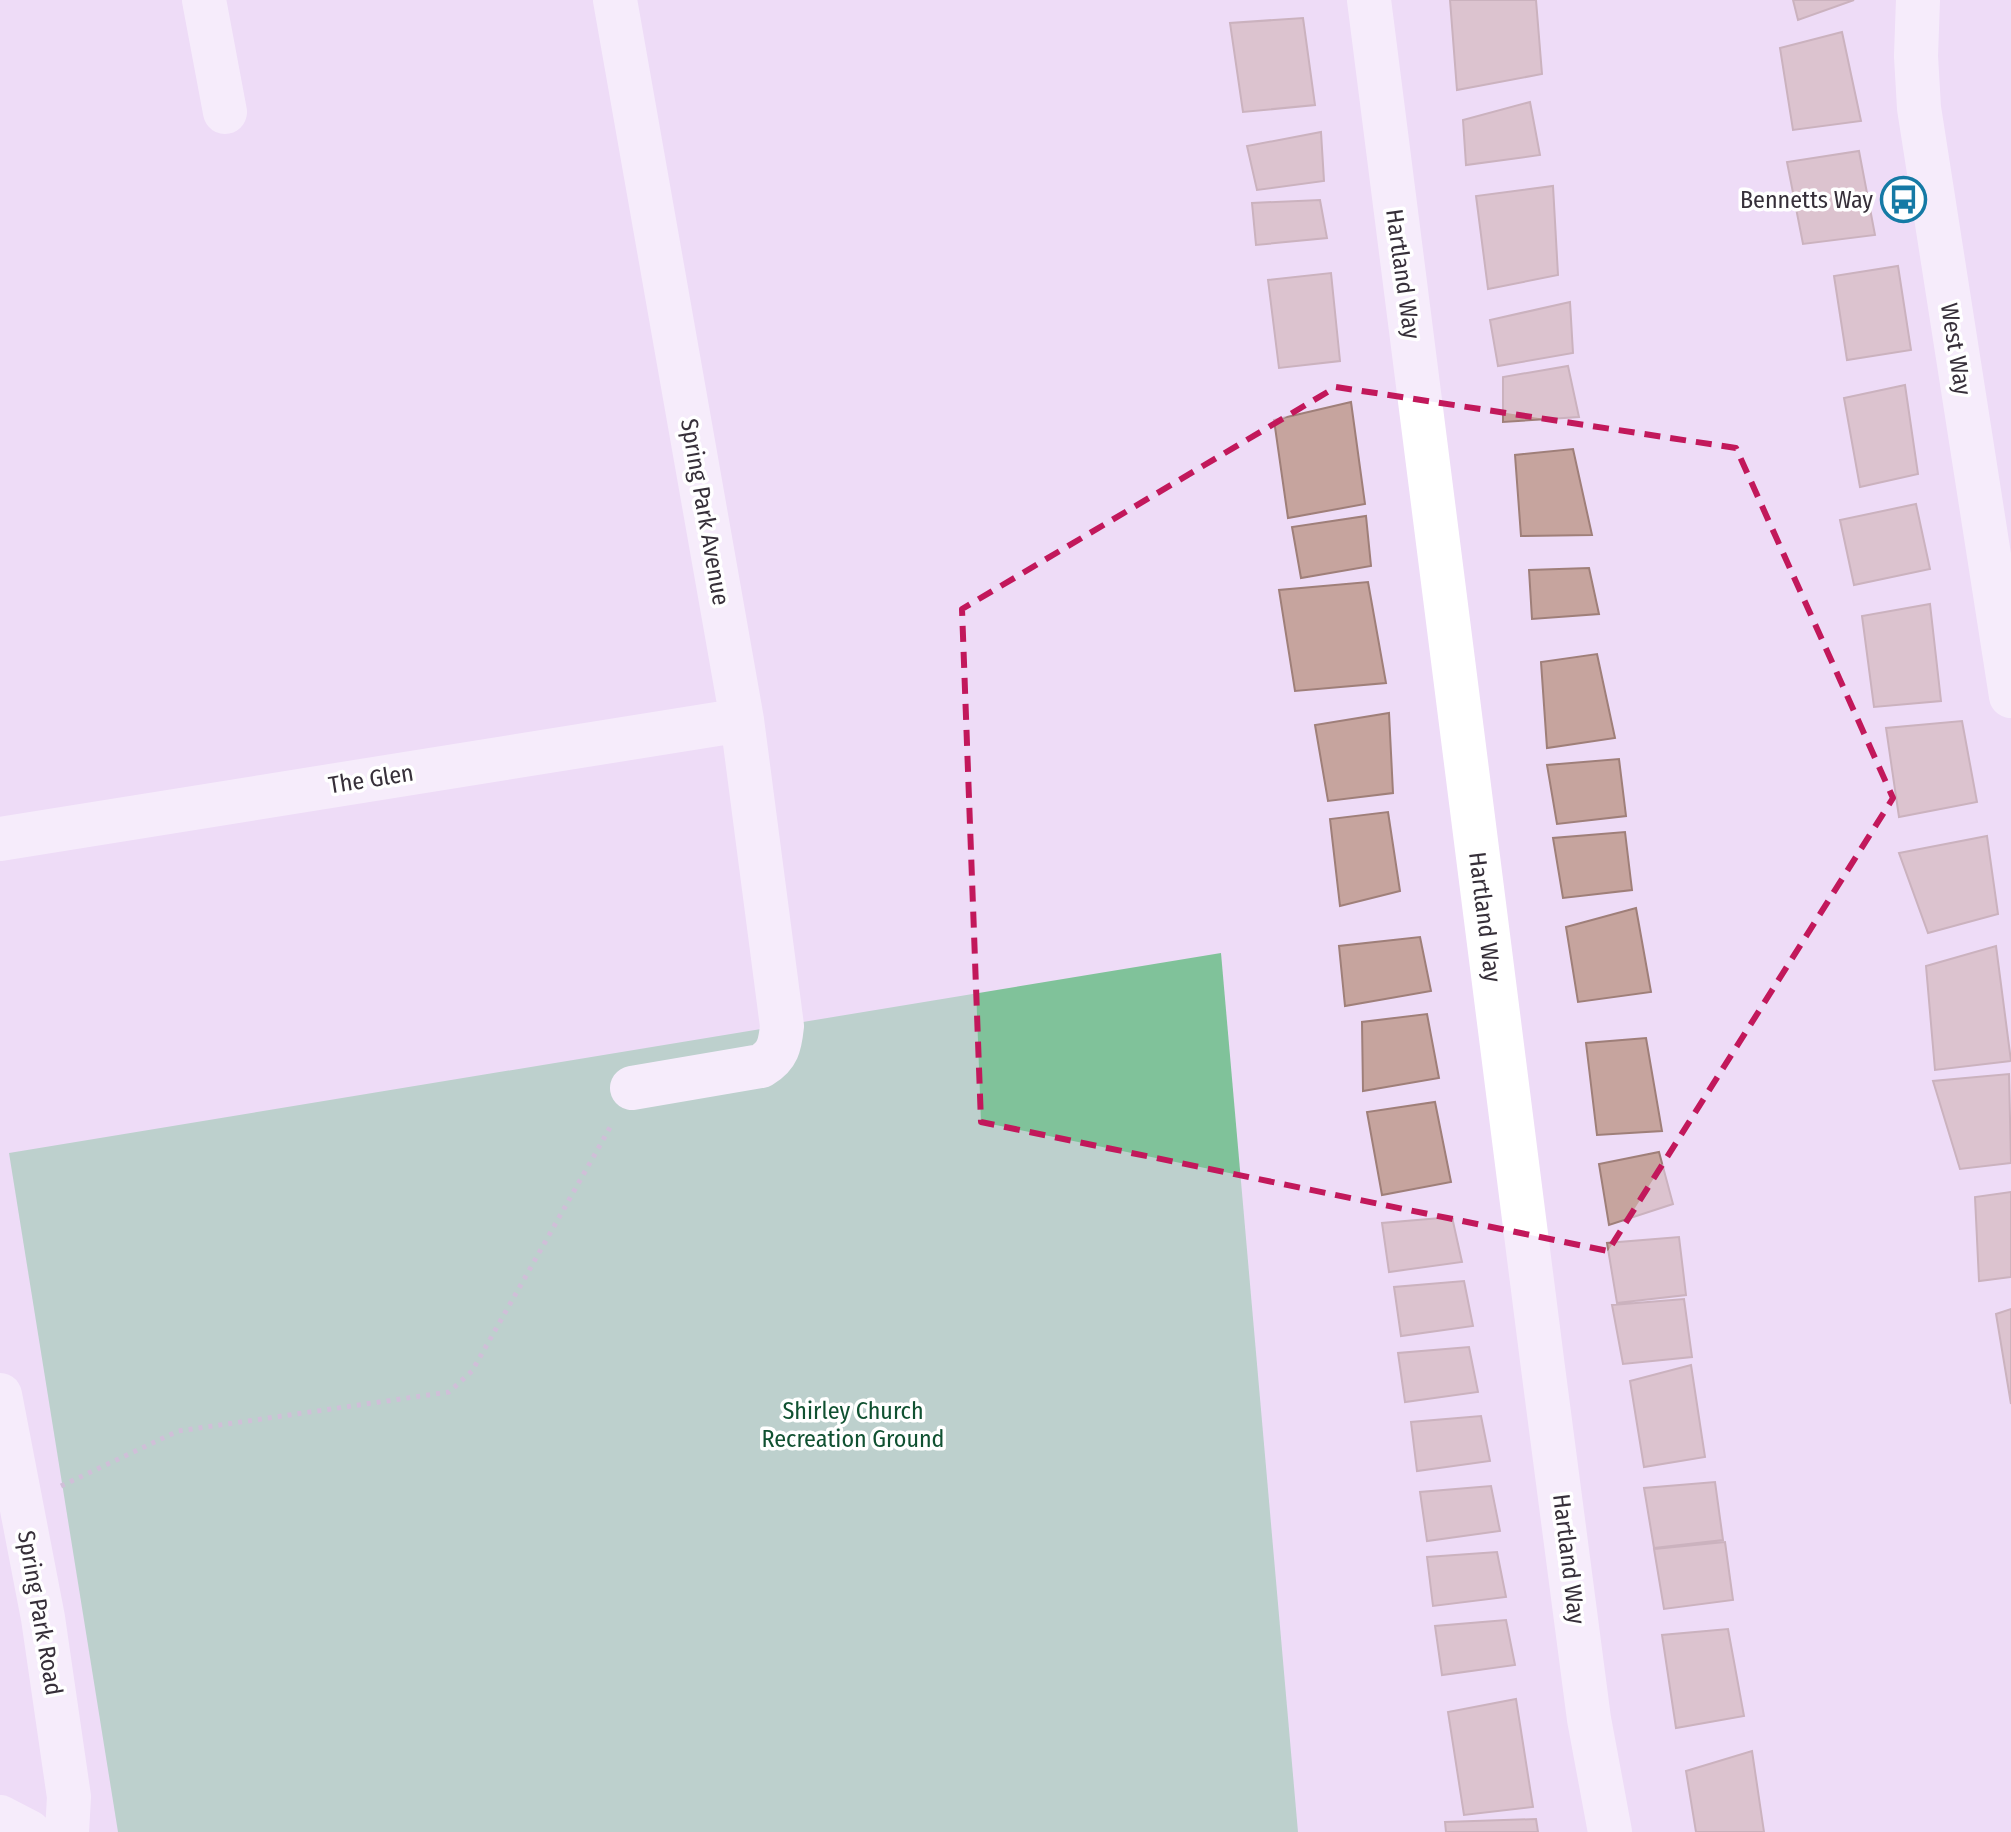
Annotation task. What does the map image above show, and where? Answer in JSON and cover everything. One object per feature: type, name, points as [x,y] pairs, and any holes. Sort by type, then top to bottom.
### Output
[{"type":"street","points":[[204,0],[225,112]]},
{"type":"street","name":"Spring Park Avenue","points":[[615,0],[742,720],[782,1026],[780,1046],[774,1058],[761,1066],[632,1088]]},
{"type":"street","name":"Hartland Way","points":[[1369,0],[1589,1719],[1610,1832]]},
{"type":"street","name":"West Way","points":[[1918,0],[1916,56],[1919,108],[2011,696]]},
{"type":"street","name":"The Glen","points":[[0,839],[742,720]]},
{"type":"street","name":"Spring Park Road","points":[[0,1395],[43,1618],[69,1797],[67,1832]]},
{"type":"street","points":[[0,1817],[29,1832]]},
{"type":"path","points":[[21,1505],[178,1431],[449,1392],[472,1371],[632,1088]]},
{"type":"highlighted area","points":[[1336,387],[1736,448],[1893,798],[1608,1251],[981,1122],[962,609]]},
{"type":"green space","name":"Shirley Church Recreation Ground","points":[[1221,953],[1298,1832],[118,1832],[9,1153]]},
{"type":"building","points":[[1450,0],[1536,0],[1542,74],[1457,90]]},
{"type":"building","points":[[1793,0],[1854,0],[1798,20]]},
{"type":"building","points":[[1303,18],[1315,105],[1243,112],[1230,23]]},
{"type":"building","points":[[1842,32],[1861,121],[1793,130],[1780,48]]},
{"type":"building","points":[[1530,102],[1540,155],[1466,165],[1463,120]]},
{"type":"building","points":[[1321,132],[1324,181],[1257,190],[1247,146]]},
{"type":"building","points":[[1859,151],[1875,235],[1803,244],[1787,162]]},
{"type":"building","points":[[1553,186],[1558,275],[1488,289],[1476,196]]},
{"type":"building","points":[[1320,200],[1327,238],[1256,245],[1252,203]]},
{"type":"building","points":[[1898,266],[1911,350],[1847,360],[1834,276]]},
{"type":"building","points":[[1331,273],[1340,361],[1279,368],[1268,280]]},
{"type":"building","points":[[1570,302],[1573,353],[1498,366],[1490,320]]},
{"type":"building","points":[[1568,366],[1579,417],[1503,422],[1503,377]]},
{"type":"building","points":[[1905,385],[1918,474],[1860,487],[1844,398]]},
{"type":"building","points":[[1351,402],[1365,504],[1288,518],[1274,420]]},
{"type":"building","points":[[1573,449],[1592,535],[1521,536],[1515,455]]},
{"type":"building","points":[[1916,504],[1930,569],[1854,585],[1840,520]]},
{"type":"building","points":[[1366,516],[1371,566],[1301,578],[1292,527]]},
{"type":"building","points":[[1589,568],[1599,614],[1532,619],[1529,570]]},
{"type":"building","points":[[1368,582],[1386,683],[1295,691],[1279,590]]},
{"type":"building","points":[[1930,604],[1941,701],[1874,707],[1862,616]]},
{"type":"building","points":[[1597,654],[1615,738],[1547,748],[1541,662]]},
{"type":"building","points":[[1389,713],[1393,793],[1328,801],[1315,725]]},
{"type":"building","points":[[1962,721],[1977,802],[1899,817],[1886,728]]},
{"type":"building","points":[[1619,759],[1626,816],[1557,824],[1547,765]]},
{"type":"building","points":[[1388,812],[1400,891],[1340,906],[1330,819]]},
{"type":"building","points":[[1625,832],[1632,890],[1563,898],[1553,838]]},
{"type":"building","points":[[1987,836],[1998,914],[1928,933],[1899,853]]},
{"type":"building","points":[[1636,908],[1651,992],[1578,1002],[1566,927]]},
{"type":"building","points":[[1420,937],[1431,991],[1345,1006],[1339,946]]},
{"type":"building","points":[[1996,946],[2011,1061],[1935,1070],[1926,966]]},
{"type":"building","points":[[1427,1014],[1439,1078],[1363,1091],[1362,1022]]},
{"type":"building","points":[[1646,1038],[1662,1131],[1597,1135],[1586,1043]]},
{"type":"building","points":[[2009,1074],[2011,1163],[1960,1169],[1933,1081]]},
{"type":"building","points":[[1435,1102],[1451,1182],[1382,1195],[1367,1112]]},
{"type":"building","points":[[1659,1152],[1673,1204],[1609,1225],[1599,1164]]},
{"type":"building","points":[[2011,1192],[2011,1277],[1979,1281],[1975,1197]]},
{"type":"building","points":[[1452,1217],[1462,1262],[1389,1272],[1382,1223]]},
{"type":"building","points":[[1679,1237],[1686,1295],[1617,1303],[1607,1243]]},
{"type":"building","points":[[1464,1281],[1473,1326],[1401,1336],[1394,1287]]},
{"type":"building","points":[[1684,1299],[1692,1357],[1623,1364],[1612,1305]]},
{"type":"building","points":[[2011,1309],[2011,1404],[1996,1314]]},
{"type":"building","points":[[1469,1347],[1478,1392],[1405,1402],[1398,1353]]},
{"type":"building","points":[[1691,1365],[1705,1457],[1644,1467],[1630,1381]]},
{"type":"building","points":[[1481,1416],[1490,1461],[1417,1471],[1411,1422]]},
{"type":"building","points":[[1715,1482],[1723,1540],[1654,1548],[1644,1488]]},
{"type":"building","points":[[1491,1486],[1500,1531],[1427,1541],[1420,1492]]},
{"type":"building","points":[[1725,1542],[1733,1600],[1664,1609],[1654,1549]]},
{"type":"building","points":[[1497,1552],[1506,1597],[1433,1606],[1427,1557]]},
{"type":"building","points":[[1506,1620],[1515,1665],[1442,1675],[1435,1626]]},
{"type":"building","points":[[1728,1629],[1744,1716],[1676,1728],[1662,1635]]},
{"type":"building","points":[[1516,1699],[1533,1807],[1464,1815],[1448,1712]]},
{"type":"building","points":[[1752,1751],[1764,1832],[1696,1832],[1686,1771]]},
{"type":"building","points":[[1536,1819],[1538,1832],[1446,1832],[1445,1822]]},
{"type":"place","name":"Bennetts Way","points":[[1904,200]]}]
